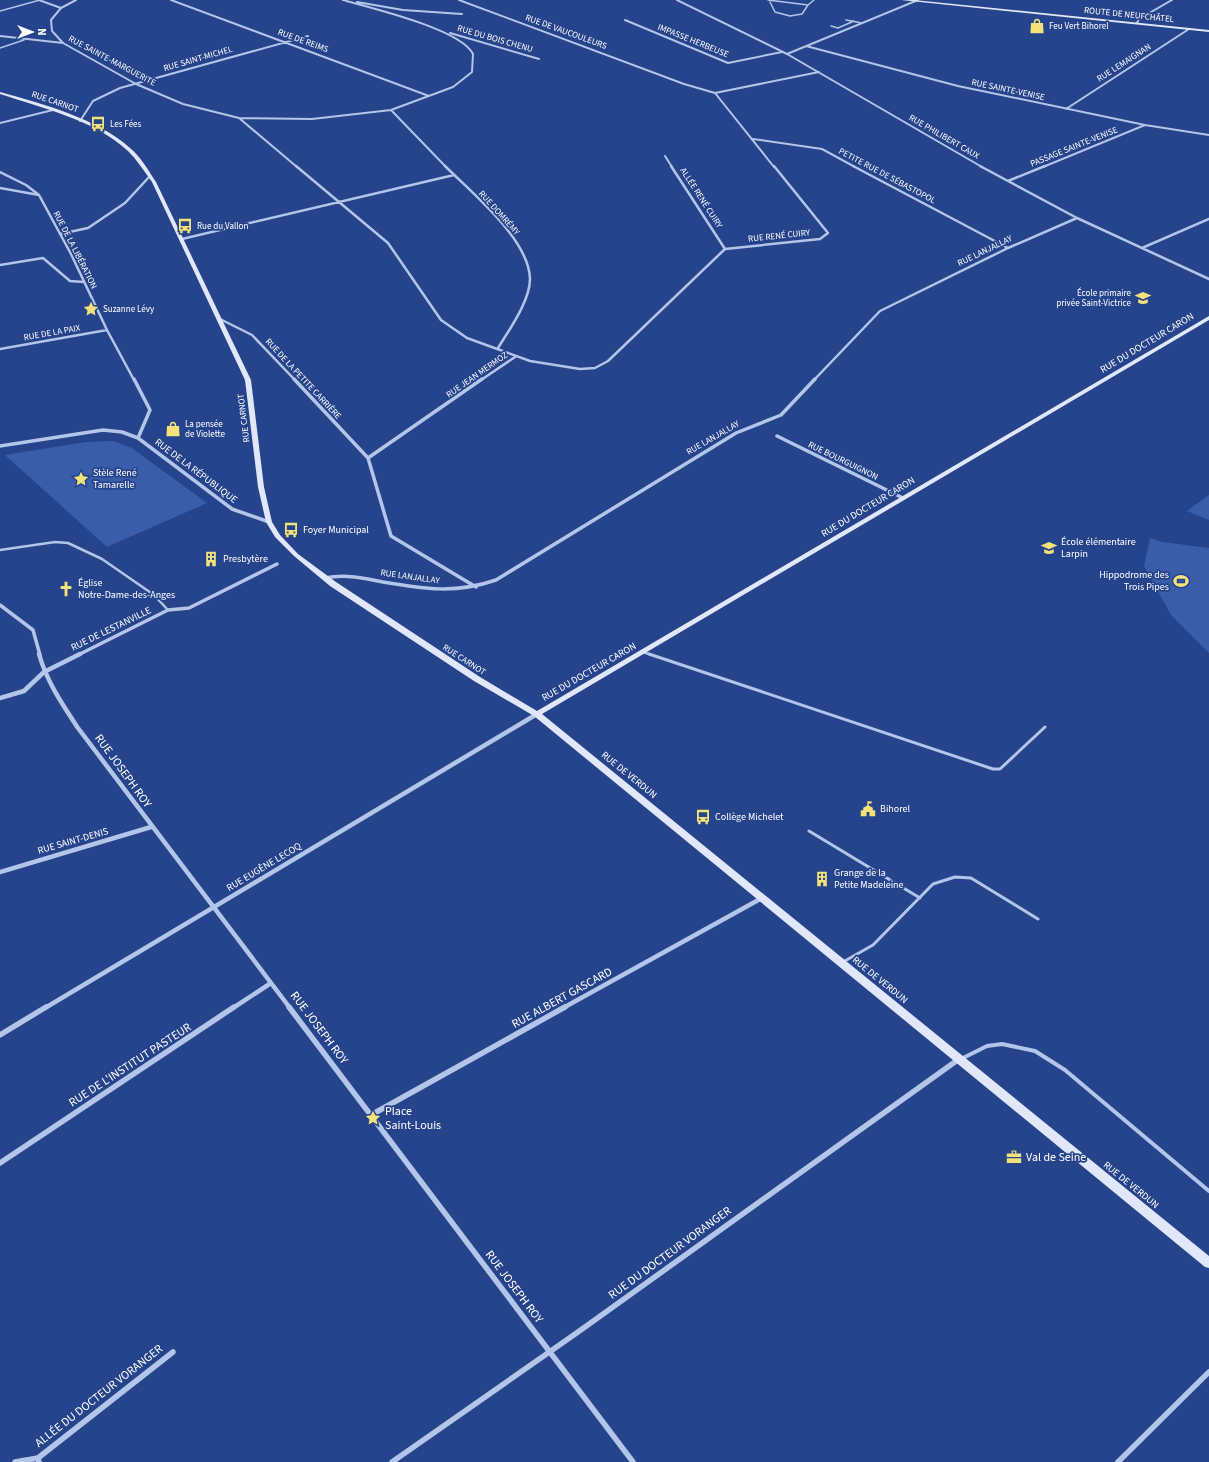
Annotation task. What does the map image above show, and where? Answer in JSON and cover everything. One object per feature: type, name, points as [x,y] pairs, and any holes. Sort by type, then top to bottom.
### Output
[{"type":"street","points":[[40,0],[61,8],[76,0]]},
{"type":"street","name":"RUE DE REIMS","points":[[171,0],[429,96]]},
{"type":"street","points":[[343,0],[402,10],[462,14]]},
{"type":"street","name":"RUE DE VAUCOULEURS","points":[[459,0],[715,94]]},
{"type":"street","name":"RUE PHILIBERT CAUX","points":[[677,0],[682,4],[787,54],[962,156],[1077,218],[1209,279]]},
{"type":"street","name":"ROUTE DE NEUFCHÂTEL","points":[[903,0],[1209,31]]},
{"type":"street","points":[[1137,23],[1139,19],[1172,0]]},
{"type":"street","name":"RUE DU BOIS CHENU","points":[[347,1],[448,33],[539,59]]},
{"type":"street","points":[[787,54],[916,1]]},
{"type":"street","name":"RUE SAINTE-MARGUERITE","points":[[61,8],[51,20],[52,31],[62,43],[90,56],[136,84],[184,104],[240,118],[312,119],[391,110],[453,87],[472,72],[473,54],[470,48],[448,33]]},
{"type":"street","name":"IMPASSE HERBEUSE","points":[[625,20],[728,63],[782,52]]},
{"type":"street","name":"RUE LEMAIGNAN","points":[[1066,109],[1189,29]]},
{"type":"street","points":[[0,36],[24,40],[62,43]]},
{"type":"street","name":"RUE SAINT-MICHEL","points":[[80,121],[93,101],[120,88],[308,36]]},
{"type":"street","name":"RUE SAINTE-VENISE","points":[[806,46],[958,86],[1145,125],[1209,135]]},
{"type":"street","points":[[715,94],[819,72]]},
{"type":"street","name":"RUE CARNOT","points":[[0,93],[52,110],[91,125],[126,146],[146,168],[182,239],[248,380],[261,487],[269,522],[282,541],[324,578],[477,679],[537,714]]},
{"type":"street","name":"RUE RENÉ CUIRY","points":[[715,94],[828,233],[820,239],[725,249]]},
{"type":"street","points":[[0,123],[52,110]]},
{"type":"street","name":"RUE DOMRÉMY","points":[[391,110],[512,235],[527,262],[530,280],[522,309],[498,348]]},
{"type":"street","name":"RUE JEAN MERMOZ","points":[[240,118],[388,243],[440,320],[467,338],[498,348],[515,357],[368,458]]},
{"type":"street","name":"PASSAGE SAINTE-VENISE","points":[[1008,181],[1145,125]]},
{"type":"street","name":"PETITE RUE DE SÉBASTOPOL","points":[[753,139],[822,149],[1008,248]]},
{"type":"street","name":"ALLÉE RENÉ CUIRY","points":[[665,156],[725,249]]},
{"type":"street","name":"RUE DE LA LIBÉRATION","points":[[0,172],[26,185],[39,195],[60,234],[107,330],[150,410],[138,438]]},
{"type":"street","points":[[182,239],[341,203],[454,175]]},
{"type":"street","points":[[60,234],[88,228],[125,203],[150,176]]},
{"type":"street","points":[[0,188],[39,195]]},
{"type":"street","name":"RUE LANJALLAY","points":[[324,578],[335,575],[367,578],[431,589],[477,588],[496,580],[736,433],[781,415],[880,311],[1008,248],[1077,218]]},
{"type":"street","points":[[1142,248],[1209,219]]},
{"type":"street","points":[[515,357],[555,366],[580,369],[595,368],[608,361],[725,249]]},
{"type":"street","points":[[0,265],[44,258],[70,281],[84,282]]},
{"type":"street","name":"RUE DU DOCTEUR CARON","points":[[537,714],[1209,318]]},
{"type":"street","name":"RUE DE LA PETITE CARRIÈRE","points":[[220,319],[252,335],[368,458]]},
{"type":"street","name":"RUE DE LA PAIX","points":[[0,349],[107,330]]},
{"type":"street","name":"RUE DE LA RÉPUBLIQUE","points":[[0,446],[103,430],[122,432],[138,438],[232,509],[269,522]]},
{"type":"street","name":"RUE BOURGUIGNON","points":[[777,436],[903,498]]},
{"type":"street","points":[[368,458],[391,536],[477,588]]},
{"type":"street","name":"RUE DE LESTANVILLE","points":[[0,698],[24,691],[44,672],[168,610],[188,608],[277,564]]},
{"type":"street","name":"RUE JOSEPH ROY","points":[[0,605],[33,630],[44,672],[56,696],[78,728],[151,827],[214,908],[633,1462]]},
{"type":"street","name":"RUE DE VERDUN","points":[[537,714],[1209,1263]]},
{"type":"street","name":"RUE EUGÈNE LECOQ","points":[[0,1035],[537,714]]},
{"type":"street","name":"RUE SAINT-DENIS","points":[[0,872],[151,827]]},
{"type":"street","name":"RUE ALBERT GASCARD","points":[[371,1115],[762,898]]},
{"type":"street","name":"RUE DE L'INSTITUT PASTEUR","points":[[0,1163],[271,984]]},
{"type":"street","name":"RUE DU DOCTEUR VORANGER","points":[[392,1462],[960,1060]]},
{"type":"street","name":"ALLÉE DU DOCTEUR VORANGER","points":[[15,1462],[39,1460],[173,1352]]},
{"type":"street","points":[[1118,1462],[1209,1372]]},
{"type":"lane","points":[[0,12],[40,0]]},
{"type":"lane","points":[[769,1],[775,12],[790,16],[802,14],[808,5],[814,0]]},
{"type":"lane","points":[[769,1],[808,5]]},
{"type":"lane","points":[[846,20],[862,23]]},
{"type":"lane","points":[[831,26],[838,28],[854,21]]},
{"type":"lane","points":[[0,48],[24,40]]},
{"type":"lane","points":[[0,550],[55,542],[68,543],[102,559],[154,595],[168,610]]},
{"type":"lane","points":[[643,652],[993,769],[1000,769],[1045,727]]},
{"type":"lane","points":[[809,831],[920,898]]},
{"type":"lane","points":[[841,962],[873,945],[933,884],[955,877],[971,878],[1038,919]]},
{"type":"lane","points":[[960,1060],[987,1046],[1002,1044],[1035,1051],[1065,1070],[1209,1191]]},
{"type":"shaded area","points":[[113,441],[132,448],[207,503],[107,547],[5,455],[86,442]]},
{"type":"shaded area","points":[[1209,495],[1209,520],[1187,511]]},
{"type":"shaded area","name":"Hippodrome des Trois Pipes","points":[[1150,538],[1162,542],[1209,548],[1209,653],[1171,615],[1144,566]]},
{"type":"place","name":"Feu Vert Bihorel","points":[[1037,26]]},
{"type":"place","name":"Les Fées","points":[[98,124]]},
{"type":"place","name":"Rue du Vallon","points":[[185,226]]},
{"type":"place","name":"École primaire privée Saint-Victrice","points":[[1143,298]]},
{"type":"place","name":"Suzanne Lévy","points":[[91,309]]},
{"type":"place","name":"La pensée de Violette","points":[[173,429]]},
{"type":"place","name":"Stèle René Tamarelle","points":[[81,479]]},
{"type":"place","name":"Foyer Municipal","points":[[291,530]]},
{"type":"place","name":"École élémentaire Larpin","points":[[1049,548]]},
{"type":"place","name":"Presbytère","points":[[211,559]]},
{"type":"place","name":"Hippodrome des Trois Pipes","points":[[1181,581]]},
{"type":"place","name":"Église Notre-Dame-des-Anges","points":[[66,589]]},
{"type":"place","name":"Bihorel","points":[[868,809]]},
{"type":"place","name":"Collège Michelet","points":[[703,817]]},
{"type":"place","name":"Grange de la Petite Madeleine","points":[[822,879]]},
{"type":"place","name":"Place Saint-Louis","points":[[373,1118]]},
{"type":"place","name":"Val de Seine","points":[[1014,1157]]}]
